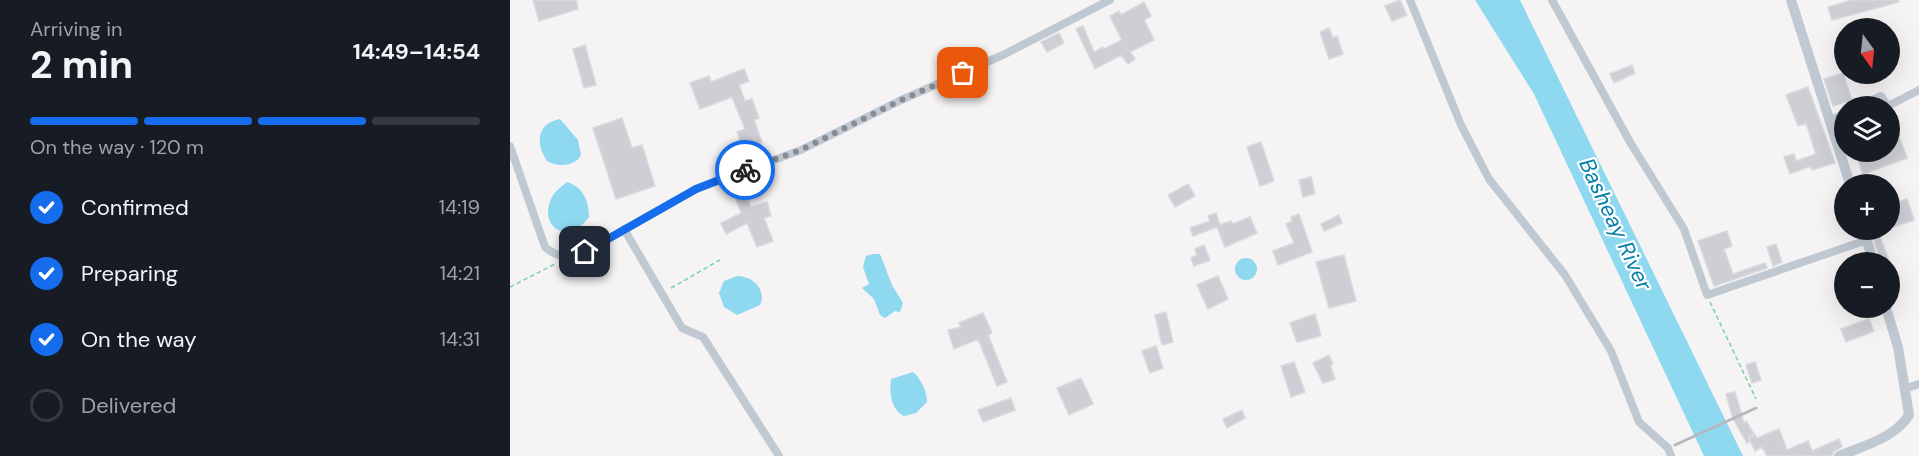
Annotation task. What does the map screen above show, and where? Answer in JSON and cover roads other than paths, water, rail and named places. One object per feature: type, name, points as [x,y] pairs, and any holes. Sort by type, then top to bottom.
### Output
[{"type":"street","points":[[510,146],[545,247],[554,255],[569,257],[585,252],[696,189],[801,150],[899,101],[1005,54],[1110,0]]},
{"type":"street","points":[[1410,0],[1461,125],[1489,179],[1565,275],[1611,351],[1639,422],[1668,448],[1671,456]]},
{"type":"street","points":[[1552,0],[1630,142],[1684,229],[1707,295],[1852,240]]},
{"type":"street","points":[[1791,0],[1847,174]]},
{"type":"street","points":[[1900,100],[1919,90]]},
{"type":"street","points":[[1830,121],[1834,119]]},
{"type":"street","points":[[624,229],[682,328],[704,336],[779,456]]},
{"type":"street","points":[[1839,456],[1885,437],[1904,423],[1909,415],[1898,347],[1889,318]]},
{"type":"street","points":[[1904,389],[1919,384]]},
{"type":"water","name":"Basheay River","points":[[1475,0],[1520,0],[1743,456],[1704,456],[1534,94]]},
{"type":"water","points":[[560,119],[578,140],[581,155],[575,162],[566,165],[556,165],[547,161],[540,141],[543,129],[552,121]]},
{"type":"water","points":[[567,182],[577,187],[584,195],[589,217],[573,230],[565,231],[558,230],[552,225],[548,210],[552,196]]},
{"type":"water","points":[[880,254],[892,285],[903,303],[900,312],[895,311],[885,318],[880,315],[874,299],[862,288],[869,284],[863,267],[866,256]]},
{"type":"water","points":[[1246,258],[1254,261],[1257,269],[1254,277],[1246,280],[1238,277],[1235,269],[1238,261]]},
{"type":"water","points":[[737,276],[753,281],[760,289],[762,299],[760,305],[737,315],[724,307],[719,293],[724,281]]},
{"type":"water","points":[[913,372],[923,386],[927,402],[916,413],[904,416],[896,410],[892,400],[891,379]]},
{"type":"railway","points":[[1675,445],[1756,408]]}]
